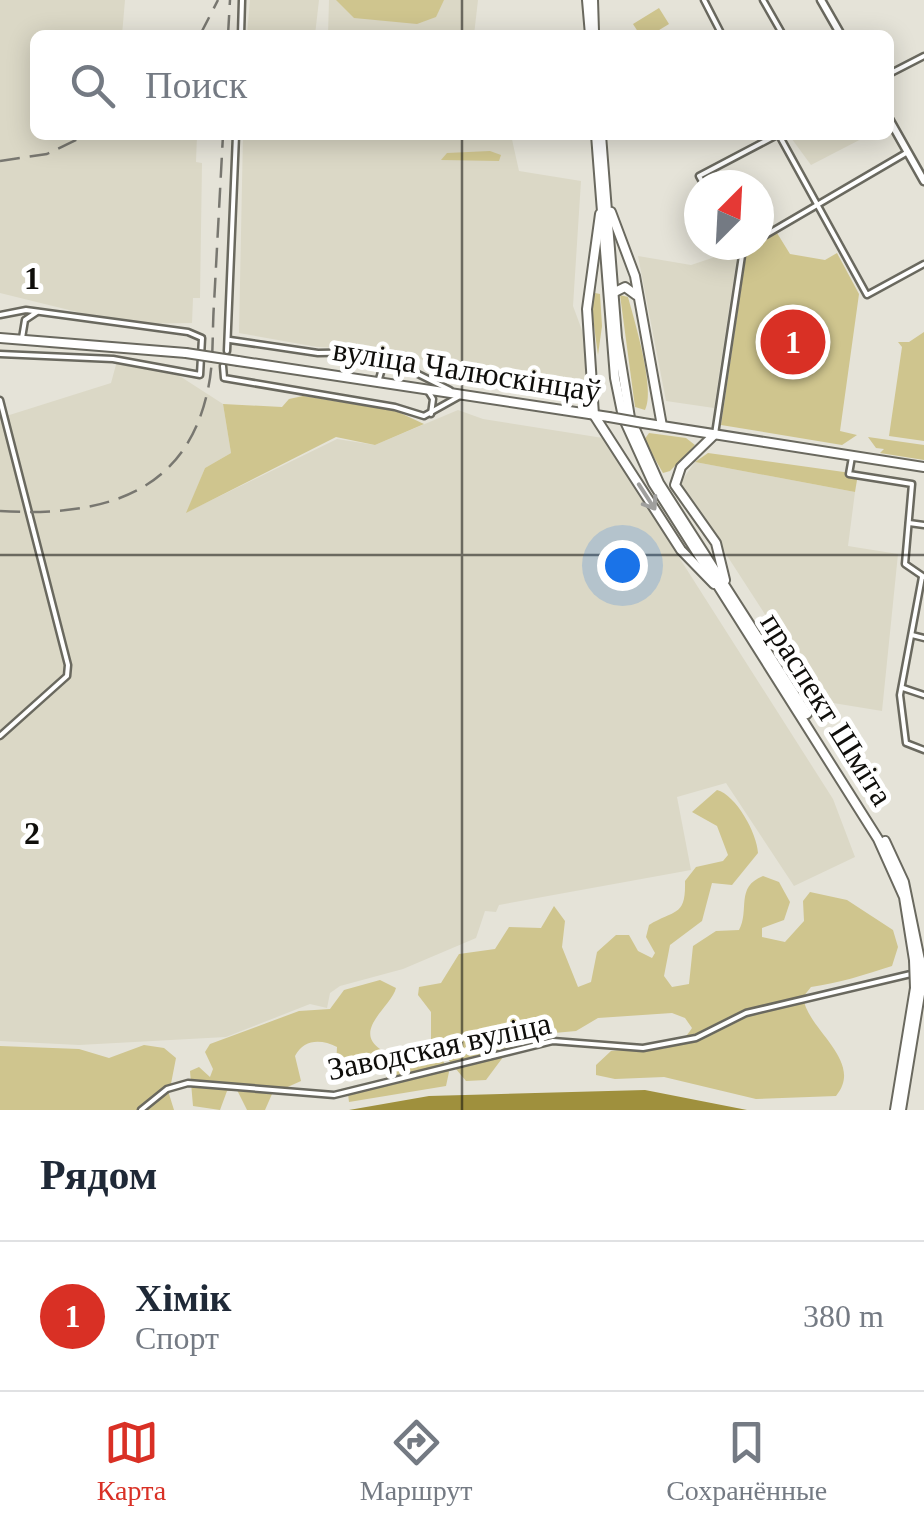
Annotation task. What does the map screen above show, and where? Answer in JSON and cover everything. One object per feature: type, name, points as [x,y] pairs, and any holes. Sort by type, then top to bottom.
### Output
[{"type":"main road","points":[[590,0],[592,30]]},
{"type":"main road","points":[[821,0],[838,30]]},
{"type":"main road","points":[[894,128],[924,181]]},
{"type":"main road","points":[[599,140],[605,205],[588,292],[594,415],[681,550],[724,589]]},
{"type":"main road","points":[[605,205],[628,251],[662,426]]},
{"type":"main road","name":"праспект Шміта","points":[[605,205],[610,293],[626,418],[653,483],[885,840],[904,882],[918,988],[898,1110]]},
{"type":"main road","points":[[588,292],[599,286],[610,293],[625,287],[639,298]]},
{"type":"main road","name":"вуліца Чалюскінцаў","points":[[0,338],[186,353],[924,467]]},
{"type":"main road","points":[[715,434],[681,467],[675,486],[716,543],[724,589]]},
{"type":"street","points":[[240,30],[242,0]]},
{"type":"street","points":[[704,0],[719,30]]},
{"type":"street","points":[[763,0],[780,30]]},
{"type":"street","points":[[894,71],[924,56]]},
{"type":"street","points":[[227,351],[236,140]]},
{"type":"street","points":[[711,170],[768,140]]},
{"type":"street","points":[[781,140],[868,296],[924,264]]},
{"type":"street","points":[[774,230],[908,152]]},
{"type":"street","points":[[715,434],[742,260]]},
{"type":"street","points":[[0,315],[14,310],[37,312],[199,334],[200,375],[113,359],[0,354]]},
{"type":"street","points":[[22,338],[25,320],[37,312]]},
{"type":"street","points":[[223,366],[224,378],[431,414],[460,395],[386,356],[318,353],[230,340]]},
{"type":"street","points":[[378,382],[386,356]]},
{"type":"street","points":[[428,390],[433,399],[431,414]]},
{"type":"street","points":[[0,400],[68,665],[67,676],[0,736]]},
{"type":"street","points":[[852,455],[849,474],[912,484],[905,564],[923,577],[900,696],[906,743],[924,750]]},
{"type":"street","points":[[907,522],[924,525]]},
{"type":"street","points":[[912,635],[924,638]]},
{"type":"street","points":[[904,688],[924,694]]},
{"type":"street","name":"Заводская вуліца","points":[[140,1110],[167,1089],[188,1083],[334,1095],[553,1041],[643,1048],[696,1038],[746,1012],[924,971]]},
{"type":"shaded area","points":[[0,0],[125,0],[122,30],[30,30],[30,140],[197,140],[196,162],[202,163],[200,298],[193,298],[192,323],[126,324],[0,293]]},
{"type":"shaded area","points":[[250,0],[319,0],[316,30],[247,30]]},
{"type":"shaded area","points":[[329,0],[478,0],[475,30],[328,30]]},
{"type":"shaded area","points":[[336,0],[444,0],[436,17],[417,24],[354,18]]},
{"type":"shaded area","points":[[659,8],[669,24],[659,30],[637,30],[633,24]]},
{"type":"shaded area","points":[[243,140],[512,140],[519,171],[581,181],[573,306],[583,333],[587,386],[478,373],[378,349],[317,347],[239,333]]},
{"type":"shaded area","points":[[793,140],[859,140],[811,165]]},
{"type":"shaded area","points":[[490,151],[501,155],[499,161],[441,160],[447,153]]},
{"type":"shaded area","points":[[777,233],[790,254],[825,260],[837,253],[859,294],[840,431],[857,435],[842,445],[721,425],[745,260],[774,260]]},
{"type":"shaded area","points":[[638,256],[691,265],[706,260],[736,260],[714,408],[666,401]]},
{"type":"shaded area","points":[[595,293],[600,294],[602,326],[598,355],[591,304]]},
{"type":"shaded area","points":[[620,295],[628,297],[643,355],[648,387],[645,410],[635,407]]},
{"type":"shaded area","points":[[924,332],[924,441],[889,436],[902,347],[898,342],[909,342]]},
{"type":"shaded area","points":[[117,361],[178,375],[223,404],[231,453],[205,468],[187,512],[337,439],[375,445],[458,410],[483,419],[603,438],[833,799],[855,857],[794,886],[726,783],[677,797],[691,870],[499,905],[496,912],[485,911],[476,938],[403,969],[340,986],[330,993],[327,1008],[310,1004],[226,1037],[79,1045],[0,1041],[0,418],[111,383]]},
{"type":"shaded area","points":[[303,396],[396,411],[424,424],[375,445],[336,437],[186,513],[205,468],[231,453],[223,404],[282,407],[289,399]]},
{"type":"shaded area","points":[[649,433],[686,438],[695,445],[670,471],[663,473],[644,440]]},
{"type":"shaded area","points":[[868,437],[924,445],[924,460],[880,453],[884,449],[876,448]]},
{"type":"shaded area","points":[[708,453],[858,474],[855,492],[695,462]]},
{"type":"shaded area","points":[[695,462],[855,492],[848,546],[898,554],[882,711],[821,701],[680,483]]},
{"type":"shaded area","points":[[717,790],[731,799],[744,816],[758,853],[732,885],[712,883],[702,921],[670,945],[664,976],[672,987],[689,984],[693,946],[716,931],[739,930],[749,886],[763,876],[779,882],[790,902],[784,920],[762,928],[762,937],[785,942],[804,921],[803,901],[810,892],[847,900],[893,930],[898,947],[892,966],[811,987],[803,997],[844,1070],[836,1096],[756,1099],[664,1077],[615,1079],[596,1075],[596,1065],[611,1051],[656,1050],[684,1038],[692,1028],[685,1018],[672,1013],[598,1018],[576,1031],[532,1035],[512,1045],[486,1080],[466,1081],[431,1039],[431,1012],[418,995],[419,987],[441,983],[459,954],[495,949],[509,927],[541,928],[554,906],[565,921],[562,947],[578,987],[591,982],[597,952],[616,935],[629,935],[638,951],[652,958],[655,953],[646,937],[649,925],[681,907],[685,881],[696,867],[723,861],[728,855],[717,826],[692,812]]},
{"type":"shaded area","points":[[380,980],[396,988],[373,1023],[372,1041],[397,1057],[427,1050],[439,1053],[449,1072],[446,1086],[349,1102],[348,1094],[385,1080],[390,1069],[377,1063],[343,1075],[336,1067],[337,1047],[313,1042],[295,1056],[301,1081],[272,1094],[265,1110],[247,1110],[237,1090],[227,1091],[220,1110],[193,1106],[190,1071],[199,1067],[210,1077],[213,1069],[205,1052],[210,1044],[299,1011],[330,1009],[344,990]]},
{"type":"shaded area","points":[[144,1045],[164,1048],[176,1058],[169,1094],[174,1110],[0,1110],[0,1046],[79,1049],[109,1058]]},
{"type":"shaded area","points":[[645,1090],[747,1110],[349,1110],[429,1096]]},
{"type":"railway","points":[[203,30],[218,0]]},
{"type":"railway","points":[[228,30],[230,0]]},
{"type":"railway","points":[[0,161],[47,154],[76,140]]},
{"type":"railway","points":[[0,511],[70,510],[103,504],[158,477],[180,454],[197,425],[210,379],[223,140]]},
{"type":"place","name":"Хімік","points":[[793,342]]}]
